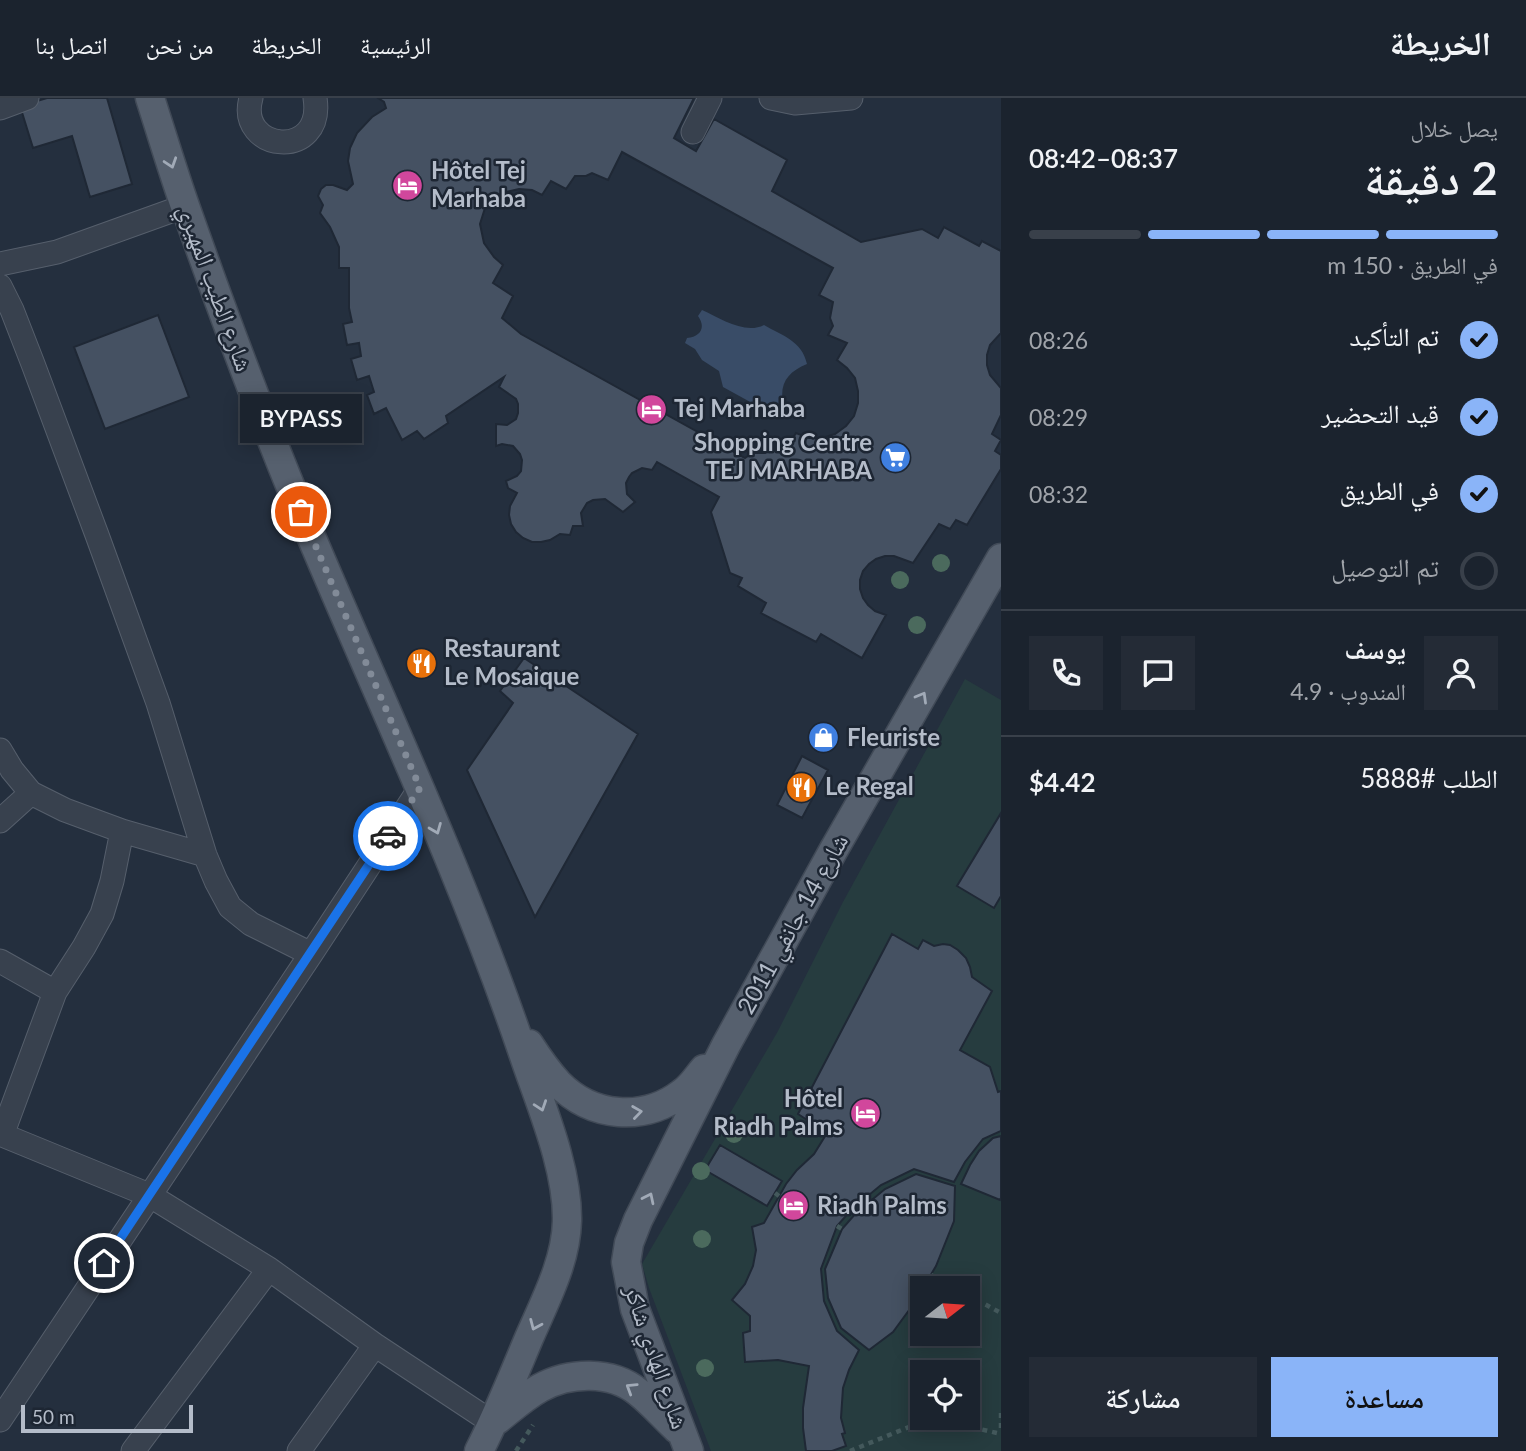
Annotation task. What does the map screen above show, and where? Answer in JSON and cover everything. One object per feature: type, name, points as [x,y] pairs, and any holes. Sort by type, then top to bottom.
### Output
[{"type":"main road","name":"شارع الطيب المهيري","points":[[150,98],[185,206],[281,464],[420,788],[511,1019]]},
{"type":"main road","name":"شارع 14 جانفي 2011","points":[[626,1262],[629,1242],[638,1220],[726,1045],[833,851],[1001,558]]},
{"type":"main road","points":[[511,1019],[560,1085],[583,1102],[624,1113],[643,1112],[666,1104],[685,1091],[726,1045]]},
{"type":"main road","points":[[479,1451],[551,1288],[562,1255],[567,1221],[557,1157],[511,1019]]},
{"type":"main road","name":"شارع الهادي شاكر","points":[[626,1262],[635,1309],[685,1442]]},
{"type":"main road","points":[[493,1423],[542,1387],[559,1380],[596,1376],[615,1379],[636,1390],[685,1442]]},
{"type":"street","points":[[0,108],[27,98]]},
{"type":"street","points":[[251,98],[250,120],[257,131],[268,139],[281,143],[294,141],[306,134],[314,124],[316,98]]},
{"type":"street","points":[[693,132],[710,98]]},
{"type":"street","points":[[771,98],[795,103],[851,98]]},
{"type":"street","points":[[0,264],[57,251],[185,206]]},
{"type":"street","points":[[0,286],[33,364],[148,677],[205,855],[216,881],[230,907],[251,924],[311,954]]},
{"type":"street","points":[[0,750],[31,793],[65,810],[122,831],[205,855]]},
{"type":"street","points":[[0,1420],[420,788]]},
{"type":"street","points":[[0,821],[31,793]]},
{"type":"street","points":[[122,831],[102,914],[85,947],[55,992],[1,1134],[149,1195],[269,1269],[375,1345],[493,1423]]},
{"type":"street","points":[[0,961],[55,992]]},
{"type":"street","points":[[133,1451],[269,1269]]},
{"type":"street","points":[[299,1451],[375,1345]]},
{"type":"path","points":[[980,1302],[1001,1313]]},
{"type":"path","points":[[980,1428],[1001,1432],[1001,1413]]},
{"type":"path","points":[[516,1451],[538,1417]]},
{"type":"path","points":[[850,1451],[910,1427]]},
{"type":"green space","name":"Hôtel Riadh Palms","points":[[965,679],[1001,700],[1001,1451],[711,1451],[642,1264],[778,1031],[843,902]]},
{"type":"water","points":[[702,310],[741,327],[757,328],[764,325],[796,344],[807,364],[794,371],[786,380],[782,392],[784,407],[763,409],[723,387],[719,371],[702,360],[695,349],[685,343],[687,338],[696,336],[701,331],[702,324],[698,316]]},
{"type":"building","points":[[47,98],[107,98],[132,184],[90,197],[72,136],[33,148],[20,106]]},
{"type":"building","points":[[378,98],[694,98],[674,138],[696,151],[714,119],[787,160],[772,191],[861,242],[922,229],[938,238],[944,227],[979,246],[982,241],[1001,251],[1001,333],[990,345],[987,365],[990,375],[1001,388],[1001,415],[992,434],[1001,440],[995,451],[1001,455],[1001,469],[967,525],[956,520],[950,529],[939,524],[913,563],[894,556],[885,556],[876,559],[863,571],[860,589],[863,598],[875,611],[886,615],[862,658],[821,634],[816,642],[761,613],[766,603],[738,586],[742,578],[730,573],[711,512],[719,497],[657,462],[652,470],[642,468],[629,477],[626,483],[627,494],[635,502],[623,512],[605,499],[593,500],[587,503],[581,513],[583,526],[573,526],[570,535],[560,534],[541,542],[523,538],[511,524],[510,506],[517,493],[508,488],[506,481],[521,471],[522,460],[513,446],[496,446],[496,424],[507,425],[516,419],[518,413],[516,399],[499,387],[504,377],[446,416],[448,423],[424,439],[417,431],[402,440],[386,408],[374,414],[367,395],[374,392],[369,376],[357,380],[351,359],[361,356],[359,343],[347,345],[343,324],[352,322],[349,308],[349,268],[339,268],[339,247],[320,213],[323,205],[318,196],[326,185],[347,190],[353,184],[348,161],[350,148],[357,133],[372,117],[386,108],[384,102]],"holes":[[[622,152],[833,268],[819,295],[833,302],[830,318],[833,326],[828,335],[847,343],[837,360],[855,378],[858,403],[854,416],[835,434],[809,438],[796,433],[788,446],[775,439],[765,453],[752,453],[745,458],[521,334],[502,318],[513,296],[493,283],[503,265],[484,243],[480,224],[485,208],[493,198],[502,193],[519,189],[532,190],[542,195],[551,181],[566,189],[575,176],[592,173],[608,180]]]},
{"type":"building","points":[[158,315],[189,397],[105,429],[74,347]]},
{"type":"building","points":[[524,658],[638,734],[535,917],[467,770],[513,703],[500,691]]},
{"type":"building","name":"Le Regal","points":[[802,756],[828,770],[802,818],[777,805]]},
{"type":"building","points":[[1001,813],[1001,896],[994,908],[957,886]]},
{"type":"building","points":[[892,934],[918,949],[923,940],[934,946],[950,945],[966,958],[972,977],[992,991],[960,1050],[990,1067],[998,1092],[1001,1091],[1001,1131],[983,1139],[954,1182],[914,1169],[881,1185],[852,1209],[837,1226],[821,1269],[824,1301],[837,1331],[859,1350],[843,1388],[841,1418],[846,1446],[832,1451],[806,1451],[803,1408],[809,1366],[778,1360],[745,1362],[743,1333],[750,1331],[750,1316],[732,1300],[745,1284],[753,1266],[756,1250],[752,1227],[764,1223],[786,1184],[814,1154],[827,1133],[798,1114]]},
{"type":"building","points":[[1001,1136],[1000,1200],[961,1184],[979,1151],[993,1138]]},
{"type":"building","points":[[720,1145],[782,1181],[767,1206],[705,1170]]},
{"type":"building","points":[[916,1174],[955,1186],[954,1221],[930,1276],[910,1276],[910,1309],[893,1332],[869,1350],[841,1328],[828,1298],[825,1269],[842,1229],[856,1213],[885,1189]]},
{"type":"way so far","points":[[301,512],[420,788],[388,836]]},
{"type":"place","name":"Hôtel Tej Marhaba","points":[[408,185]]},
{"type":"place","name":"Tej Marhaba","points":[[651,409]]},
{"type":"place","name":"Shopping Centre TEJ MARHABA","points":[[895,457]]},
{"type":"place","name":"BYPASS","points":[[301,512]]},
{"type":"place","name":"Restaurant Le Mosaique","points":[[421,663]]},
{"type":"place","name":"Fleuriste","points":[[824,738]]},
{"type":"place","name":"Le Regal","points":[[802,787]]},
{"type":"place","name":"Hôtel Riadh Palms","points":[[866,1113]]},
{"type":"place","name":"Riadh Palms","points":[[794,1206]]},
{"type":"route","points":[[104,1263],[388,836]]}]
